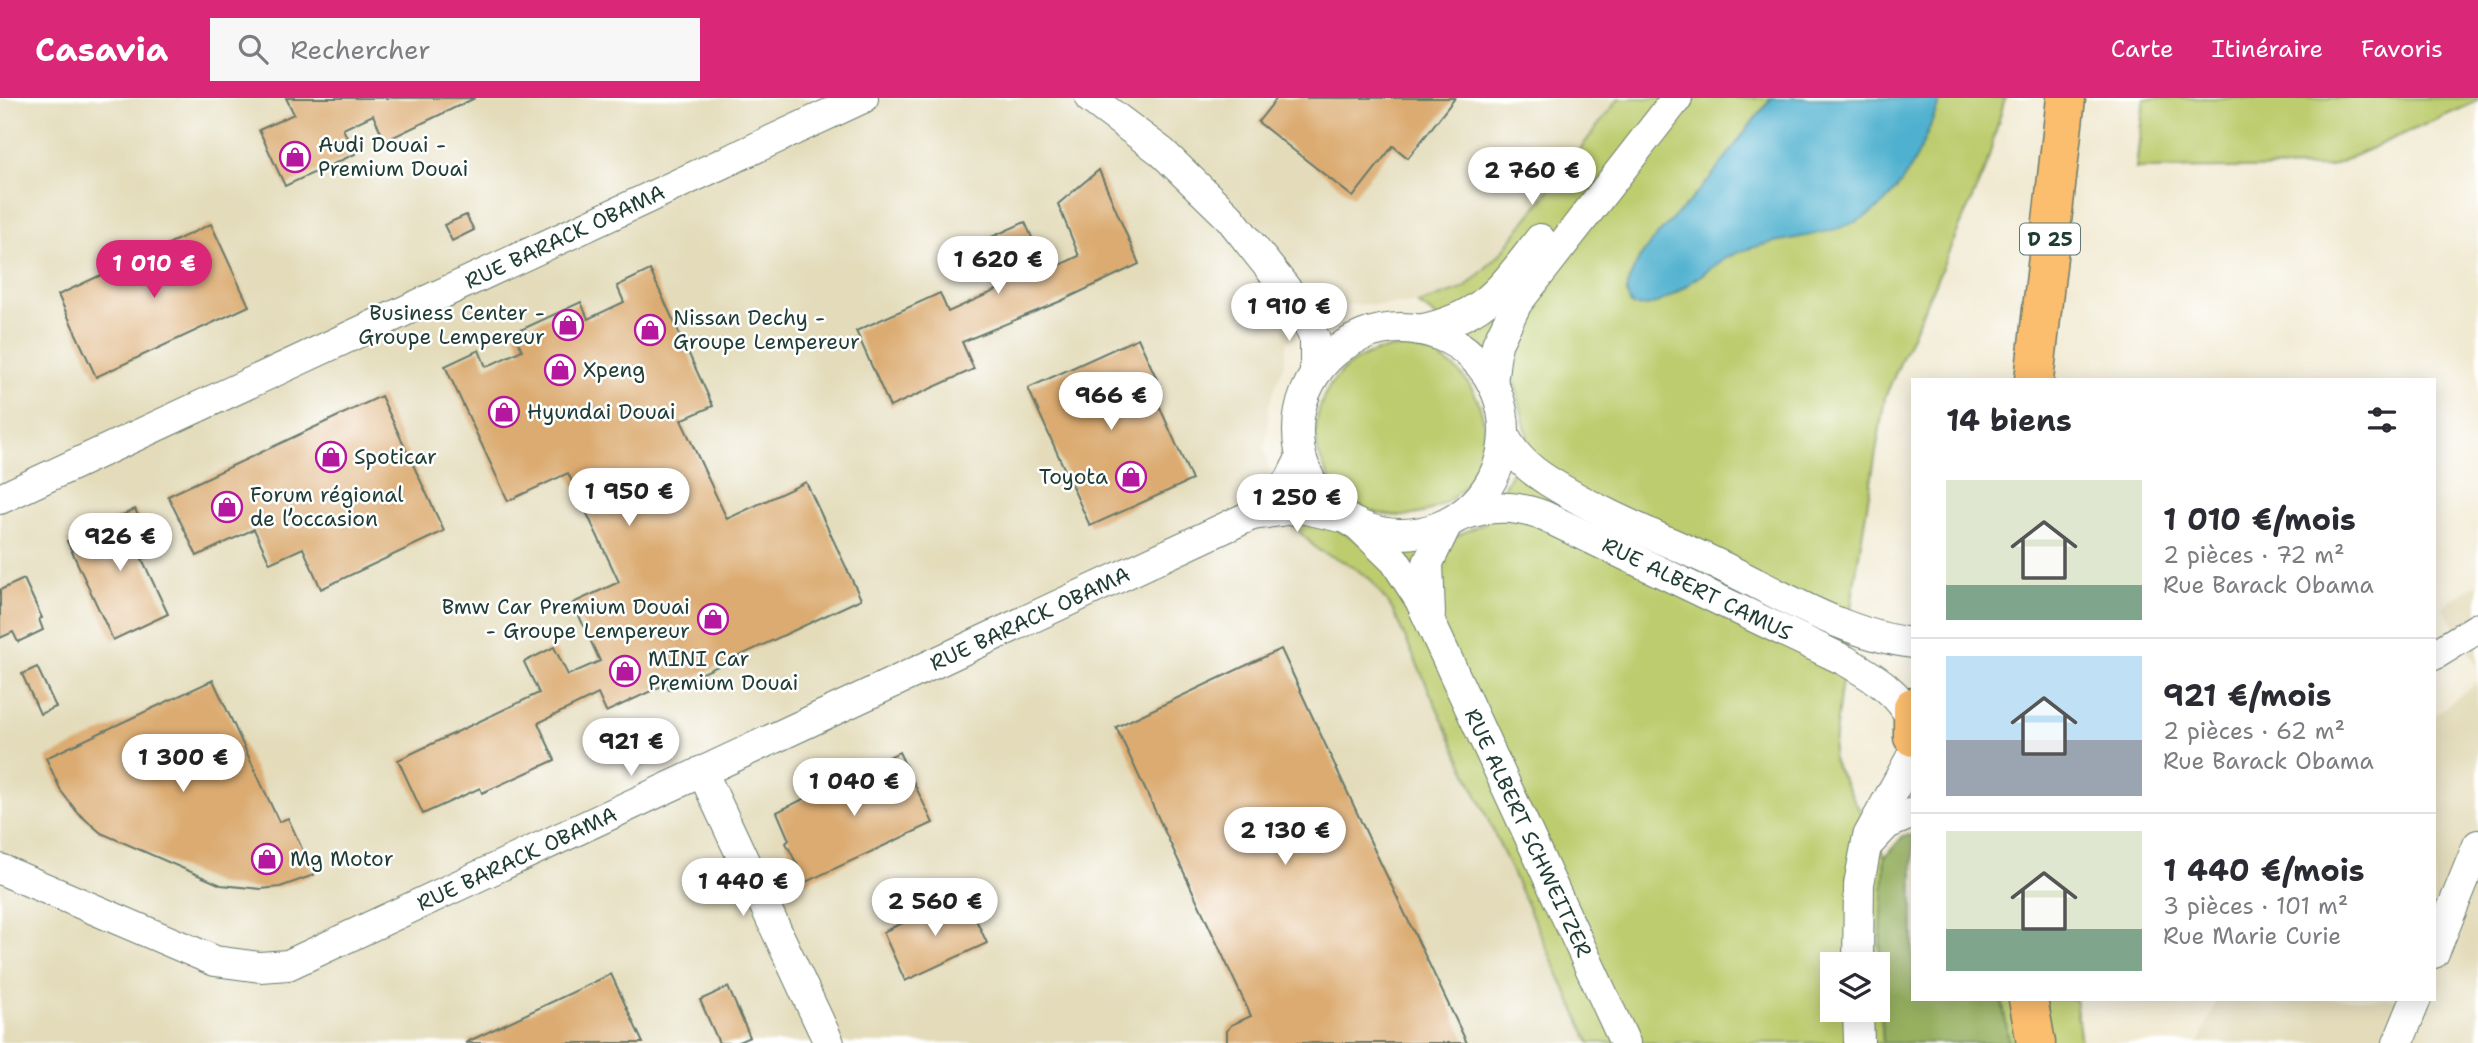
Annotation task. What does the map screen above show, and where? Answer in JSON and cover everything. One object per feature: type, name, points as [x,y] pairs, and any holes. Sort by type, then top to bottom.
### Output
[{"type":"main road","name":"D 25","points":[[2034,378],[2066,98]]},
{"type":"main road","points":[[2028,1001],[2036,1042]]},
{"type":"main road","points":[[2035,1001],[2036,1042]]},
{"type":"street","name":"RUE BARACK OBAMA","points":[[0,499],[863,98]]},
{"type":"street","points":[[1090,98],[1162,152],[1198,185],[1299,305],[1330,327],[1357,338]]},
{"type":"street","points":[[1419,330],[1468,315],[1496,293],[1650,98]]},
{"type":"street","points":[[1492,383],[1497,344],[1517,303],[1676,98]]},
{"type":"street","points":[[1299,305],[1315,340],[1315,373]]},
{"type":"street","points":[[1388,329],[1419,330],[1443,337],[1465,350],[1492,383],[1501,404],[1504,435],[1501,458],[1492,480],[1479,500],[1454,520],[1423,532],[1399,535],[1351,522],[1320,495],[1301,458],[1298,435],[1300,410],[1315,373],[1331,355],[1357,338],[1388,329]]},
{"type":"street","name":"RUE ALBERT CAMUS","points":[[1504,435],[1513,451],[1525,463],[1584,501],[1816,611],[1869,633],[1911,643]]},
{"type":"street","name":"RUE BARACK OBAMA","points":[[0,869],[215,961],[275,967],[308,957],[1252,515],[1283,489],[1301,458]]},
{"type":"street","name":"RUE ALBERT CAMUS","points":[[1454,520],[1485,508],[1504,507],[1544,516],[1846,661],[1891,690],[1905,706],[1911,726]]},
{"type":"street","name":"RUE BARACK OBAMA","points":[[1252,515],[1301,508],[1351,522]]},
{"type":"street","name":"RUE ALBERT SCHWEITZER","points":[[1432,623],[1428,563],[1454,520]]},
{"type":"street","name":"RUE ALBERT SCHWEITZER","points":[[1351,522],[1395,561],[1432,623],[1625,1043]]},
{"type":"street","points":[[2436,654],[2478,628]]},
{"type":"street","points":[[1858,952],[1859,884],[1864,851],[1876,816],[1906,771],[1911,736]]},
{"type":"street","points":[[702,771],[829,1043]]},
{"type":"street","points":[[1864,851],[1887,824],[1911,814]]},
{"type":"street","points":[[2436,949],[2478,845]]},
{"type":"street","points":[[2398,1043],[2415,1001]]},
{"type":"street","points":[[1858,1022],[1859,1043]]},
{"type":"shaded area","points":[[0,98],[1619,98],[1501,253],[1465,288],[1418,304],[1332,305],[1287,342],[1284,363],[1269,405],[1265,451],[1272,479],[1318,550],[1347,563],[1370,579],[1392,609],[1590,1043],[0,1043]]},
{"type":"shaded area","points":[[2478,583],[2478,668],[2443,606]]},
{"type":"shaded area","points":[[2478,681],[2478,1043],[2199,1043],[2216,1001],[2436,1001],[2436,714]]},
{"type":"green space","points":[[1619,98],[2005,98],[1986,167],[1885,397],[1854,585],[1832,759],[1885,857],[1880,952],[1820,952],[1820,1022],[1882,1022],[1883,1043],[1590,1043],[1392,609],[1370,579],[1347,563],[1318,550],[1290,523],[1319,519],[1376,551],[1448,540],[1486,522],[1528,440],[1512,371],[1418,304],[1465,288],[1501,253]]},
{"type":"green space","points":[[2144,98],[2478,98],[2478,101],[2329,167],[2136,169]]},
{"type":"green space","points":[[1400,348],[1432,354],[1460,372],[1478,400],[1484,432],[1478,464],[1460,492],[1432,510],[1400,516],[1368,510],[1340,492],[1322,464],[1316,432],[1322,400],[1340,372],[1368,354]]},
{"type":"green space","points":[[1911,835],[1911,1001],[2002,1001],[2009,1043],[1883,1043],[1882,1022],[1890,1022],[1890,952],[1880,952],[1885,857],[1903,836]]},
{"type":"green space","points":[[2002,1001],[2075,1001],[2081,1043],[2009,1043]]},
{"type":"water","points":[[1772,98],[1941,98],[1929,131],[1903,180],[1879,207],[1865,217],[1833,230],[1744,250],[1717,263],[1680,290],[1655,304],[1631,305],[1627,287],[1640,258],[1658,234],[1709,180]]},
{"type":"building","points":[[286,98],[475,98],[385,141],[373,115],[343,129],[355,154],[285,186],[259,130],[294,114]]},
{"type":"building","points":[[1277,98],[1455,98],[1408,158],[1393,146],[1353,197],[1258,122]]},
{"type":"building","points":[[1099,170],[1139,264],[1061,301],[962,342],[974,369],[890,407],[856,331],[940,293],[948,312],[999,289],[978,243],[1025,222],[1047,271],[1079,256],[1058,204]]},
{"type":"building","points":[[466,215],[474,230],[452,241],[444,225]]},
{"type":"building","points":[[211,224],[249,306],[96,377],[58,295]]},
{"type":"building","points":[[650,270],[713,406],[681,420],[727,519],[806,482],[861,599],[669,689],[666,684],[606,712],[598,694],[538,723],[555,760],[482,793],[480,788],[423,814],[398,760],[539,693],[524,662],[554,647],[568,675],[600,661],[573,603],[619,582],[568,473],[508,501],[445,366],[479,350],[486,367],[522,350],[514,333],[581,302],[588,319],[624,302],[617,286]]},
{"type":"building","points":[[1138,338],[1161,388],[1153,392],[1192,480],[1090,526],[1028,388]]},
{"type":"building","points":[[381,396],[444,531],[321,589],[303,548],[270,563],[254,529],[197,556],[168,496]]},
{"type":"building","points":[[135,509],[156,553],[142,559],[168,614],[113,640],[67,541]]},
{"type":"building","points":[[24,579],[42,618],[39,619],[43,630],[18,642],[13,632],[0,638],[0,590]]},
{"type":"building","points":[[1281,649],[1467,1043],[1227,1043],[1227,1031],[1231,1025],[1251,1016],[1116,727]]},
{"type":"building","points":[[37,667],[56,707],[40,714],[22,674]]},
{"type":"building","points":[[213,680],[279,822],[288,818],[314,875],[280,887],[261,889],[221,885],[101,833],[78,813],[61,791],[46,758]]},
{"type":"building","points":[[899,752],[933,823],[806,882],[786,843],[789,840],[777,812]]},
{"type":"building","points":[[964,894],[987,943],[905,981],[883,932]]},
{"type":"building","points":[[611,974],[643,1043],[465,1043]]},
{"type":"building","points":[[728,987],[750,1037],[736,1043],[719,1043],[700,1000]]},
{"type":"place","name":"Audi Douai - Premium Douai","points":[[295,157]]},
{"type":"place","name":"Business Center - Groupe Lempereur","points":[[568,325]]},
{"type":"place","name":"Nissan Dechy - Groupe Lempereur","points":[[650,330]]},
{"type":"place","name":"Xpeng","points":[[560,370]]},
{"type":"place","name":"Hyundai Douai","points":[[504,412]]},
{"type":"place","name":"Spoticar","points":[[331,457]]},
{"type":"place","name":"Toyota","points":[[1131,477]]},
{"type":"place","name":"Forum régional de l’occasion","points":[[227,507]]},
{"type":"place","name":"Bmw Car Premium Douai - Groupe Lempereur","points":[[713,619]]},
{"type":"place","name":"MINI Car Premium Douai","points":[[625,671]]},
{"type":"place","name":"Mg Motor","points":[[267,859]]}]
